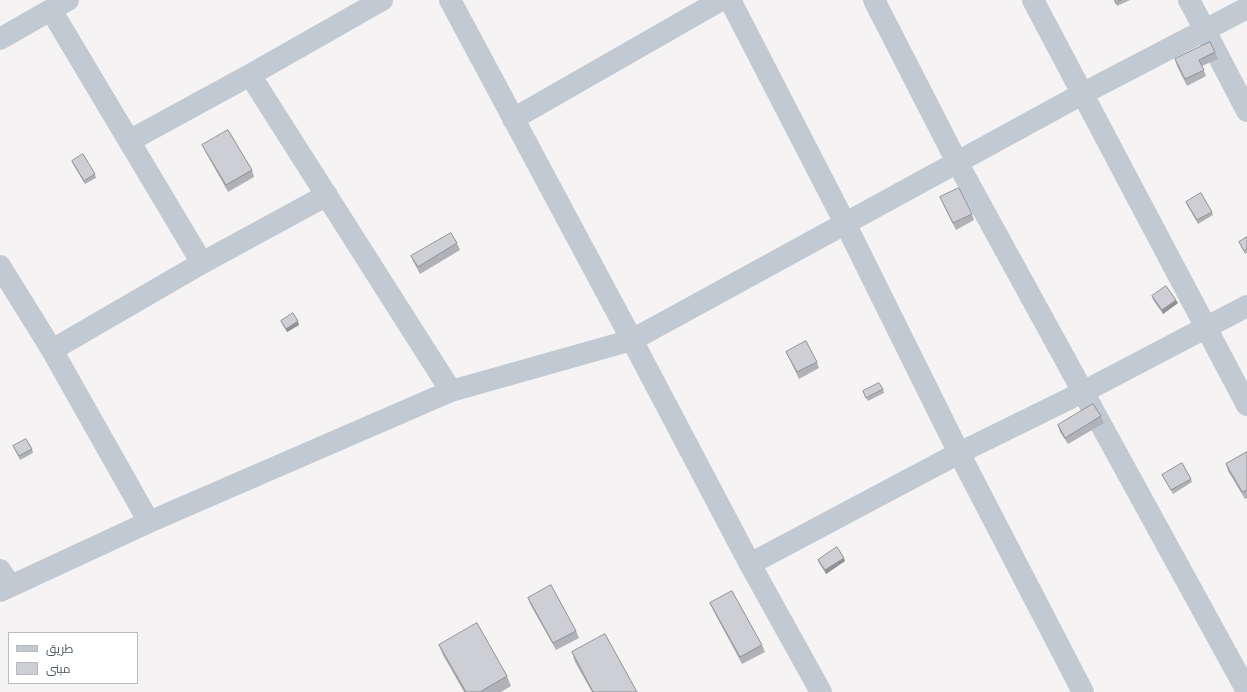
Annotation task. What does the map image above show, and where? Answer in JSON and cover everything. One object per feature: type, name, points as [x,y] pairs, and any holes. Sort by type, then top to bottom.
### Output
[{"type":"street","points":[[129,141],[250,75],[382,0]]},
{"type":"street","points":[[450,0],[750,564],[821,692]]},
{"type":"street","points":[[513,120],[721,0]]},
{"type":"street","points":[[730,0],[845,223],[959,453],[1083,692]]},
{"type":"street","points":[[874,0],[957,162],[1247,691]]},
{"type":"street","points":[[1033,0],[1247,405]]},
{"type":"street","points":[[1189,0],[1247,111]]},
{"type":"street","points":[[0,39],[59,5],[129,141],[202,263]]},
{"type":"street","points":[[3,582],[150,522],[451,391],[632,340],[1082,94],[1247,8]]},
{"type":"street","points":[[250,75],[451,391]]},
{"type":"street","points":[[52,350],[202,263],[327,194]]},
{"type":"street","points":[[0,266],[52,350],[150,522]]},
{"type":"street","points":[[750,564],[959,453],[1083,392],[1247,306]]},
{"type":"building","points":[[1210,42],[1215,52],[1199,60],[1204,70],[1185,79],[1175,59]]},
{"type":"building","points":[[228,130],[252,170],[226,185],[202,145]]},
{"type":"building","points":[[83,154],[95,174],[84,181],[72,161]]},
{"type":"building","points":[[959,188],[972,214],[953,223],[940,197]]},
{"type":"building","points":[[1201,193],[1212,212],[1197,220],[1186,202]]},
{"type":"building","points":[[451,233],[457,243],[418,267],[411,256]]},
{"type":"building","points":[[1247,237],[1247,249],[1244,251],[1239,242]]},
{"type":"building","points":[[1166,286],[1176,300],[1162,310],[1152,296]]},
{"type":"building","points":[[293,313],[298,321],[286,329],[281,321]]},
{"type":"building","points":[[806,341],[817,362],[797,372],[786,352]]},
{"type":"building","points":[[879,383],[883,389],[866,398],[863,391]]},
{"type":"building","points":[[1093,404],[1101,416],[1065,438],[1058,425]]},
{"type":"building","points":[[26,439],[32,449],[19,456],[13,446]]},
{"type":"building","points":[[1247,452],[1247,490],[1242,492],[1226,464]]},
{"type":"building","points":[[1182,463],[1191,479],[1171,490],[1162,475]]},
{"type":"building","points":[[837,547],[844,558],[825,570],[818,560]]},
{"type":"building","points":[[551,585],[576,631],[553,643],[528,598]]},
{"type":"building","points":[[732,591],[762,645],[740,657],[710,603]]},
{"type":"building","points":[[477,623],[507,676],[480,692],[466,692],[439,645]]},
{"type":"building","points":[[605,634],[637,692],[593,692],[572,652]]}]
